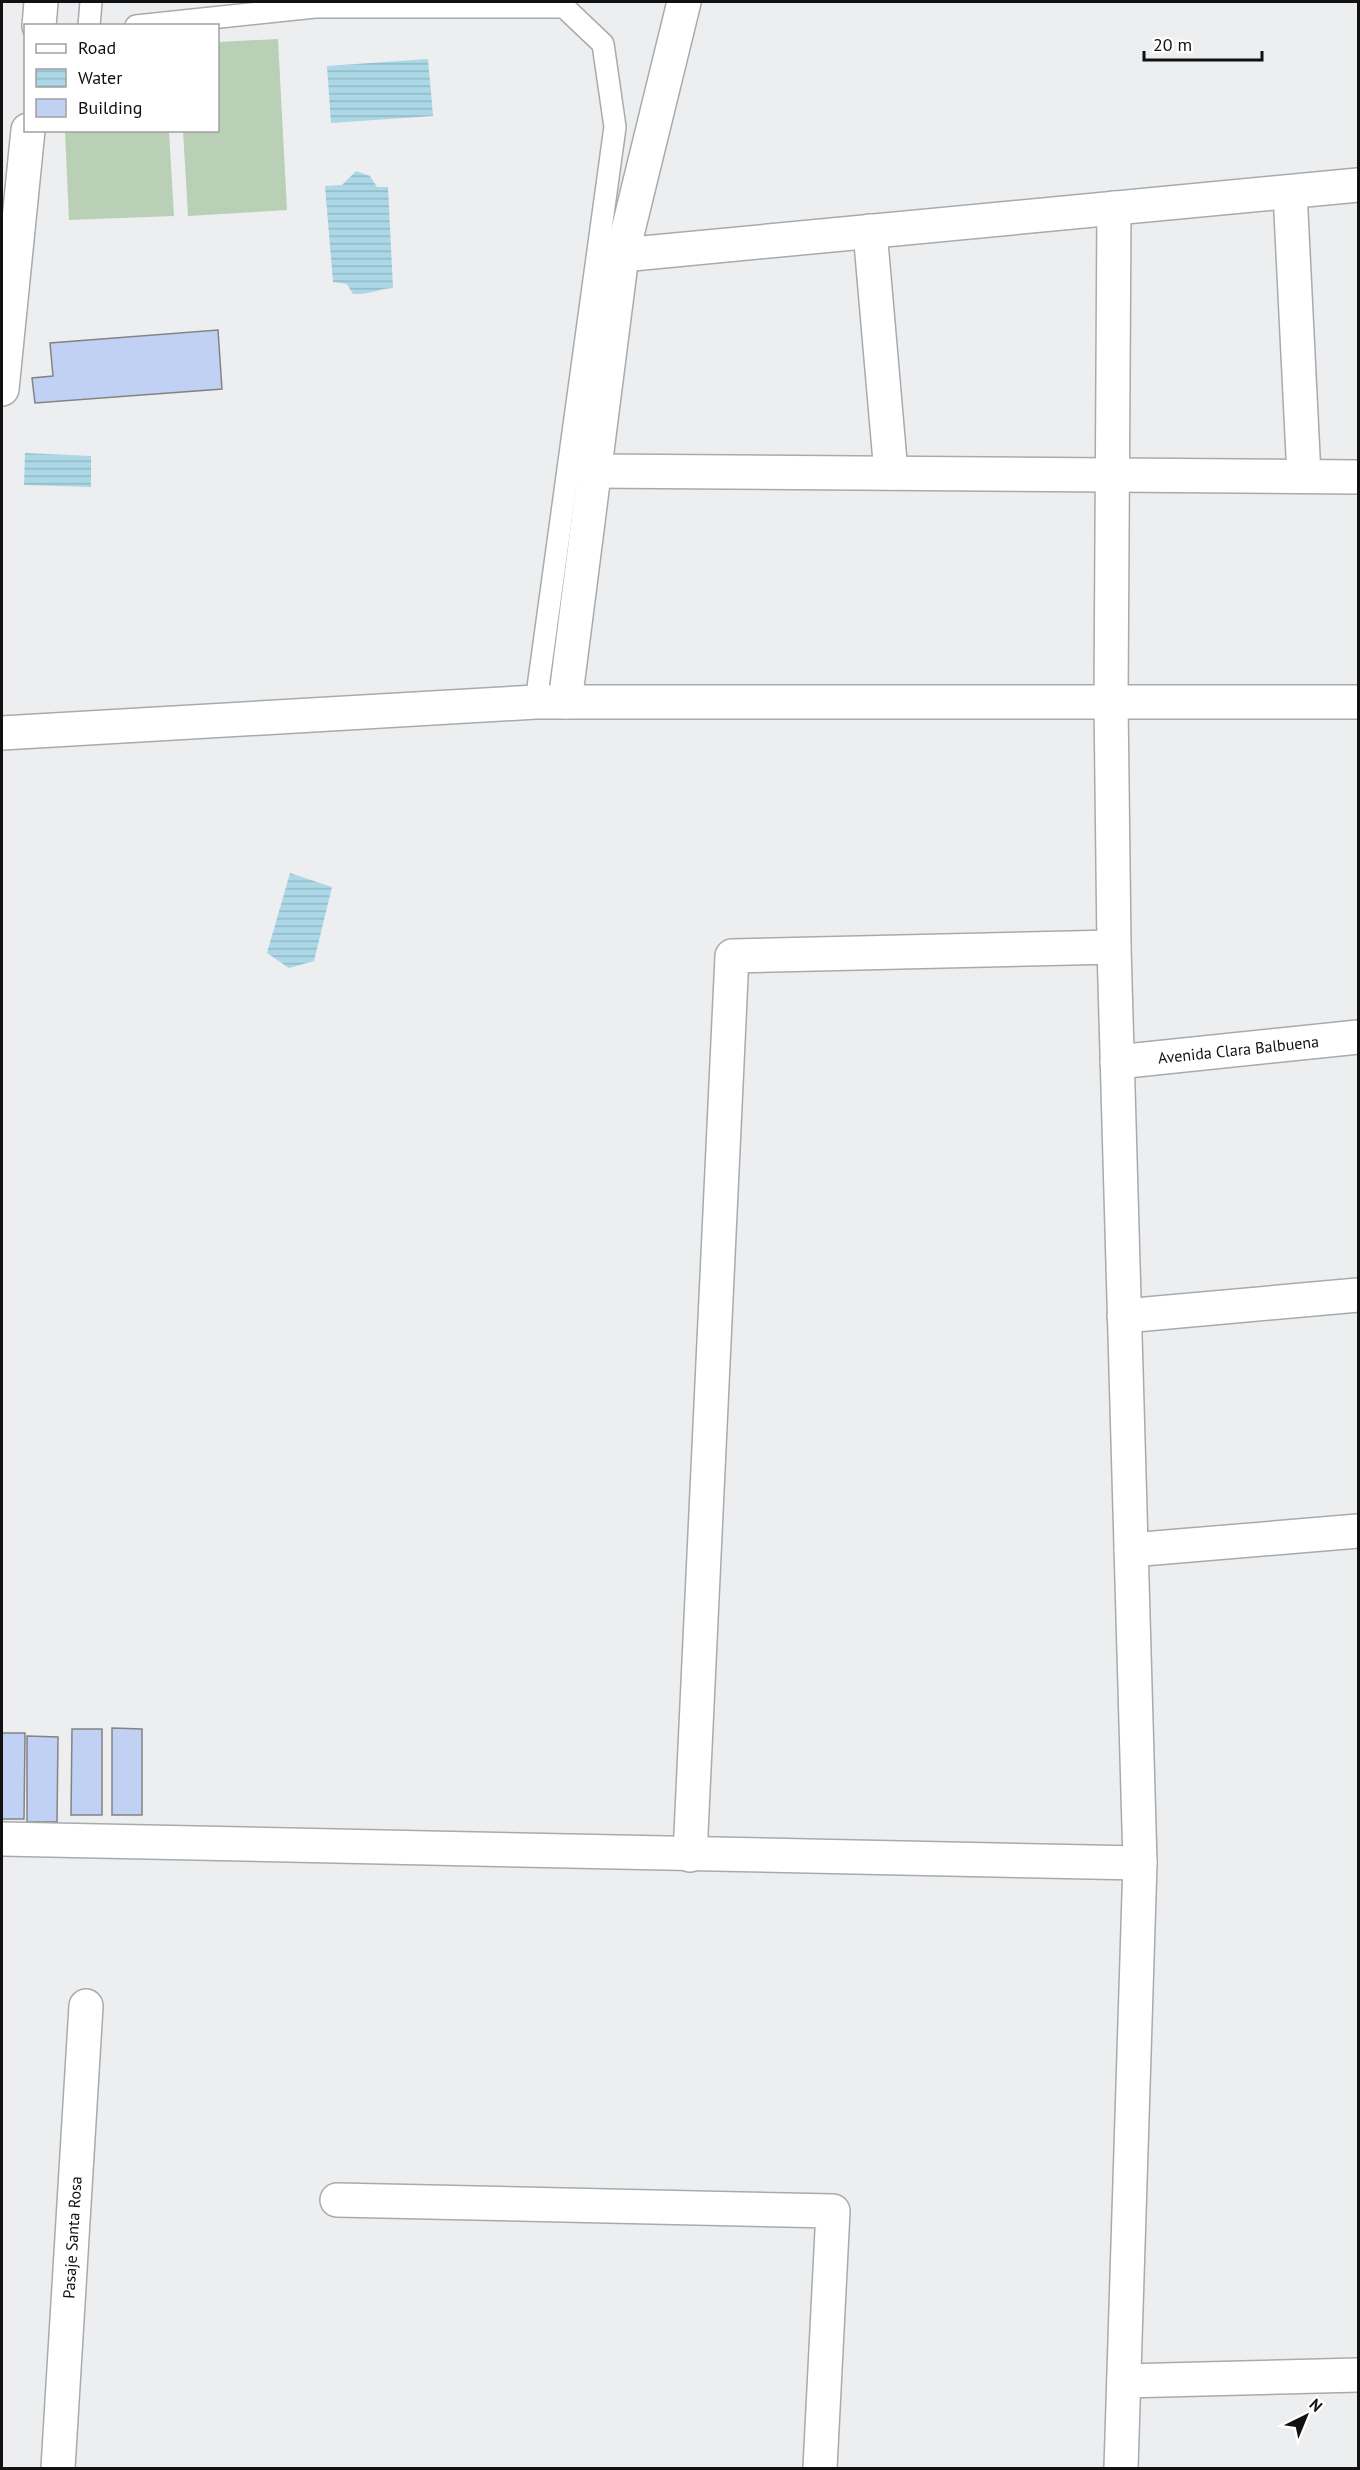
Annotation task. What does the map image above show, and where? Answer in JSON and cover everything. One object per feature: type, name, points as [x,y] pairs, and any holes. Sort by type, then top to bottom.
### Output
[{"type":"street","points":[[39,24],[41,2]]},
{"type":"street","points":[[551,702],[592,471],[622,255],[684,2]]},
{"type":"street","points":[[2,389],[28,132]]},
{"type":"street","points":[[622,255],[1359,185]]},
{"type":"street","points":[[1290,192],[1304,476]]},
{"type":"street","points":[[1114,208],[1111,701],[1114,947],[1140,1863],[1121,2469]]},
{"type":"street","points":[[870,231],[891,473]]},
{"type":"street","points":[[592,471],[1359,477]]},
{"type":"street","points":[[2,733],[551,702],[1359,702]]},
{"type":"street","points":[[690,1855],[732,956],[1114,947]]},
{"type":"street","name":"Avenida Clara Balbuena","points":[[1117,1062],[1359,1038]]},
{"type":"street","points":[[1124,1316],[1359,1295]]},
{"type":"street","points":[[1131,1550],[1359,1531]]},
{"type":"street","points":[[2,1839],[1140,1863]]},
{"type":"street","name":"Pasaje Santa Rosa","points":[[58,2469],[86,2006]]},
{"type":"street","points":[[337,2200],[833,2211],[820,2469]]},
{"type":"street","points":[[1124,2381],[1359,2375]]},
{"type":"lane","points":[[89,24],[91,2]]},
{"type":"lane","points":[[152,24],[316,4],[564,8],[603,44],[615,127],[551,702]]},
{"type":"green space","points":[[278,39],[287,210],[188,216],[183,132],[219,132],[219,42]]},
{"type":"green space","points":[[65,132],[169,132],[174,216],[69,220]]},
{"type":"water","points":[[428,59],[433,116],[331,123],[327,66]]},
{"type":"water","points":[[356,171],[370,176],[377,187],[388,187],[393,288],[353,294],[347,284],[333,282],[325,186],[342,185]]},
{"type":"water","points":[[25,453],[91,456],[91,487],[24,485]]},
{"type":"water","points":[[290,873],[332,887],[314,961],[289,968],[267,953]]},
{"type":"building","points":[[218,330],[222,389],[35,403],[32,378],[53,376],[50,343]]},
{"type":"building","points":[[112,1728],[142,1729],[142,1815],[112,1815]]},
{"type":"building","points":[[72,1729],[102,1729],[102,1815],[71,1815]]},
{"type":"building","points":[[2,1733],[25,1733],[24,1819],[2,1819]]},
{"type":"building","points":[[27,1736],[58,1737],[57,1822],[27,1822]]}]
